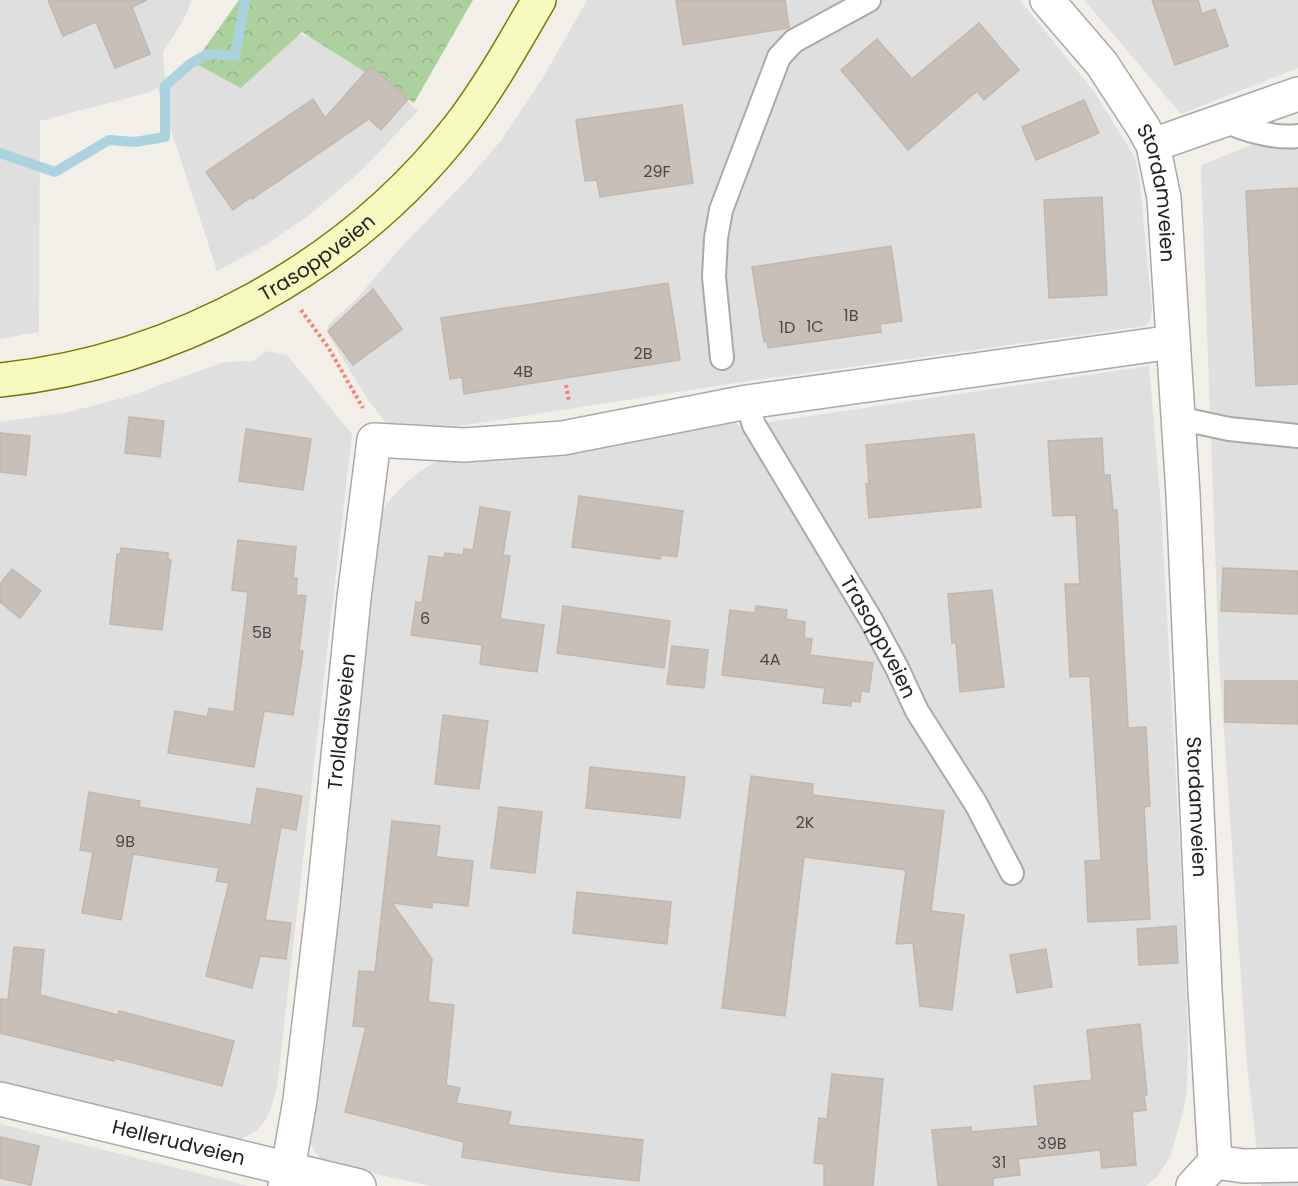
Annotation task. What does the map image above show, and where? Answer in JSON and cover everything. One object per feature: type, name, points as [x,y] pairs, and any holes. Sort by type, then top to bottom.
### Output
[{"type":"main road","name":"Trasoppveien","points":[[0,380],[98,362],[148,346],[216,319],[282,283],[357,230],[401,192],[434,157],[460,126],[490,82],[538,0]]},
{"type":"street","name":"Stordamveien","points":[[1047,0],[1102,64],[1127,100],[1153,145],[1164,198],[1178,418],[1215,1162]]},
{"type":"street","points":[[1153,145],[1298,94]]},
{"type":"street","points":[[374,440],[464,445],[563,438],[747,402],[1079,353],[1173,342]]},
{"type":"street","name":"Trolldalsveien","points":[[287,1178],[300,1100],[323,904],[354,598],[374,440]]},
{"type":"street","name":"Hellerudveien","points":[[0,1099],[287,1178],[359,1186]]},
{"type":"street","points":[[1193,1186],[1215,1162],[1298,1166]]},
{"type":"lane","points":[[722,358],[715,267],[716,238],[721,210],[779,57],[794,41],[869,0]]},
{"type":"lane","points":[[1224,120],[1239,128],[1289,137],[1298,136]]},
{"type":"lane","name":"Trasoppveien","points":[[747,402],[754,425],[871,620],[917,711],[976,804],[1012,873]]},
{"type":"lane","points":[[1178,418],[1229,429],[1298,436]]},
{"type":"path","points":[[282,283],[348,380],[365,412],[374,440]]},
{"type":"shaded area","points":[[0,0],[192,0],[184,19],[163,52],[165,78],[217,50],[251,20],[353,50],[418,111],[361,171],[308,216],[267,244],[217,271],[157,87],[151,92],[40,121],[39,332],[0,339]]},
{"type":"shaded area","points":[[587,0],[1020,0],[1095,93],[1135,158],[1139,175],[1152,309],[1150,320],[1145,326],[742,382],[460,426],[393,432],[368,400],[329,336],[327,326],[357,298],[404,244],[465,182],[500,142],[542,79]]},
{"type":"shaded area","points":[[1084,0],[1298,0],[1298,68],[1181,114]]},
{"type":"shaded area","points":[[1298,126],[1298,1186],[1261,1186],[1247,1064],[1219,659],[1201,165]]},
{"type":"shaded area","points":[[266,351],[287,355],[352,434],[277,1087],[265,1121],[257,1130],[239,1140],[0,1083],[0,422],[69,412],[130,396],[224,362],[253,361]]},
{"type":"shaded area","points":[[1149,366],[1161,506],[1188,1034],[1187,1091],[1184,1107],[1171,1155],[1158,1176],[1146,1186],[431,1186],[352,1169],[319,1158],[304,1132],[380,514],[404,485],[420,471],[442,458],[500,459],[581,453],[733,422],[741,426]]},
{"type":"shaded area","points":[[0,1124],[249,1186],[0,1186]]},
{"type":"green space","points":[[239,0],[473,0],[414,103],[302,32],[241,88],[194,63]]},
{"type":"building","points":[[48,0],[147,0],[132,7],[150,54],[115,68],[96,22],[63,36]]},
{"type":"building","points":[[676,0],[785,0],[789,28],[683,45]]},
{"type":"building","points":[[1152,0],[1198,0],[1202,14],[1215,9],[1228,46],[1175,65]]},
{"type":"building","points":[[979,23],[1019,70],[984,100],[977,91],[908,150],[841,70],[877,39],[912,79]]},
{"type":"building","points":[[371,66],[408,99],[381,130],[369,119],[233,210],[206,172],[313,99],[325,118]]},
{"type":"building","points":[[1084,100],[1099,133],[1036,160],[1022,127]]},
{"type":"building","points":[[682,105],[693,183],[600,197],[597,180],[585,181],[576,120]]},
{"type":"building","points":[[1298,188],[1298,384],[1256,386],[1246,191]]},
{"type":"building","points":[[1102,197],[1107,295],[1049,298],[1044,200]]},
{"type":"building","points":[[891,246],[902,321],[880,324],[881,332],[768,348],[767,341],[764,342],[752,267]]},
{"type":"building","points":[[668,283],[680,360],[464,394],[462,377],[450,379],[441,318]]},
{"type":"building","points":[[373,289],[402,329],[353,365],[328,331]]},
{"type":"building","points":[[129,417],[164,421],[160,457],[125,453]]},
{"type":"building","points":[[246,429],[311,439],[303,490],[239,481]]},
{"type":"building","points":[[0,433],[30,436],[26,475],[0,472]]},
{"type":"building","points":[[974,434],[981,507],[869,518],[866,445]]},
{"type":"building","points":[[1102,438],[1104,475],[1110,475],[1113,510],[1117,510],[1128,728],[1146,727],[1150,806],[1144,807],[1150,919],[1088,922],[1085,861],[1101,860],[1090,676],[1070,677],[1065,584],[1080,584],[1076,515],[1053,516],[1048,441]]},
{"type":"building","points":[[579,496],[683,511],[677,557],[661,555],[660,559],[572,547]]},
{"type":"building","points":[[480,507],[510,512],[503,555],[510,556],[500,619],[544,625],[537,672],[480,664],[482,645],[411,635],[416,602],[422,603],[429,556],[444,558],[445,553],[463,555],[464,549],[473,550]]},
{"type":"building","points":[[238,540],[296,547],[293,578],[297,578],[296,595],[306,596],[299,651],[303,651],[293,715],[264,711],[254,767],[168,753],[175,711],[207,717],[209,708],[234,712],[248,592],[232,590]]},
{"type":"building","points":[[121,548],[168,553],[168,559],[171,560],[162,630],[110,624],[117,554],[120,554]]},
{"type":"building","points":[[1223,568],[1298,571],[1298,614],[1221,611]]},
{"type":"building","points":[[12,569],[41,591],[20,618],[0,602],[0,584]]},
{"type":"building","points":[[992,590],[1004,687],[960,692],[956,643],[952,643],[948,594]]},
{"type":"building","points":[[563,606],[670,621],[664,668],[557,653]]},
{"type":"building","points":[[756,606],[787,610],[786,619],[805,622],[804,638],[812,639],[810,655],[873,663],[869,692],[861,691],[860,702],[851,701],[851,706],[823,703],[825,688],[722,675],[730,610],[755,613]]},
{"type":"building","points":[[672,646],[708,650],[704,688],[667,684]]},
{"type":"building","points":[[1225,681],[1298,681],[1298,724],[1225,722]]},
{"type":"building","points":[[443,715],[488,721],[479,789],[435,784]]},
{"type":"building","points":[[590,767],[685,777],[680,818],[586,808]]},
{"type":"building","points":[[751,776],[813,784],[812,795],[944,811],[931,911],[964,915],[952,1010],[920,1006],[913,943],[896,944],[906,870],[804,857],[785,1016],[722,1008]]},
{"type":"building","points":[[257,788],[302,796],[296,830],[281,827],[265,920],[291,923],[286,959],[260,956],[252,988],[206,976],[229,883],[216,881],[219,868],[133,854],[121,920],[82,913],[93,852],[80,850],[89,792],[140,801],[139,807],[251,825]]},
{"type":"building","points":[[499,807],[542,812],[535,873],[491,868]]},
{"type":"building","points":[[392,821],[440,826],[436,857],[473,861],[468,906],[432,902],[432,908],[392,903],[432,959],[428,1002],[454,1005],[446,1085],[460,1088],[456,1103],[511,1112],[508,1125],[643,1140],[639,1181],[557,1172],[462,1157],[464,1142],[345,1112],[366,1027],[353,1026],[359,971],[375,972]]},
{"type":"building","points":[[577,892],[671,902],[667,944],[573,933]]},
{"type":"building","points":[[1176,926],[1178,963],[1139,965],[1137,929]]},
{"type":"building","points":[[14,947],[44,950],[40,995],[118,1015],[119,1011],[234,1041],[222,1086],[114,1058],[114,1061],[0,1033],[0,999],[8,1000]]},
{"type":"building","points":[[1046,949],[1052,987],[1017,993],[1010,955]]},
{"type":"building","points":[[1140,1024],[1147,1095],[1144,1095],[1146,1110],[1132,1112],[1136,1165],[1102,1168],[1100,1150],[1018,1159],[1020,1175],[993,1178],[993,1186],[938,1186],[932,1130],[971,1127],[971,1132],[1038,1126],[1034,1086],[1092,1080],[1087,1030]]},
{"type":"building","points":[[832,1074],[883,1079],[873,1186],[824,1186],[824,1164],[814,1163],[819,1118],[827,1119]]},
{"type":"building","points":[[0,1137],[39,1146],[31,1185],[0,1178]]},
{"type":"waterway","points":[[0,153],[55,172],[109,140],[135,142],[165,137],[165,86],[190,64],[207,54],[235,56],[245,0]]}]
